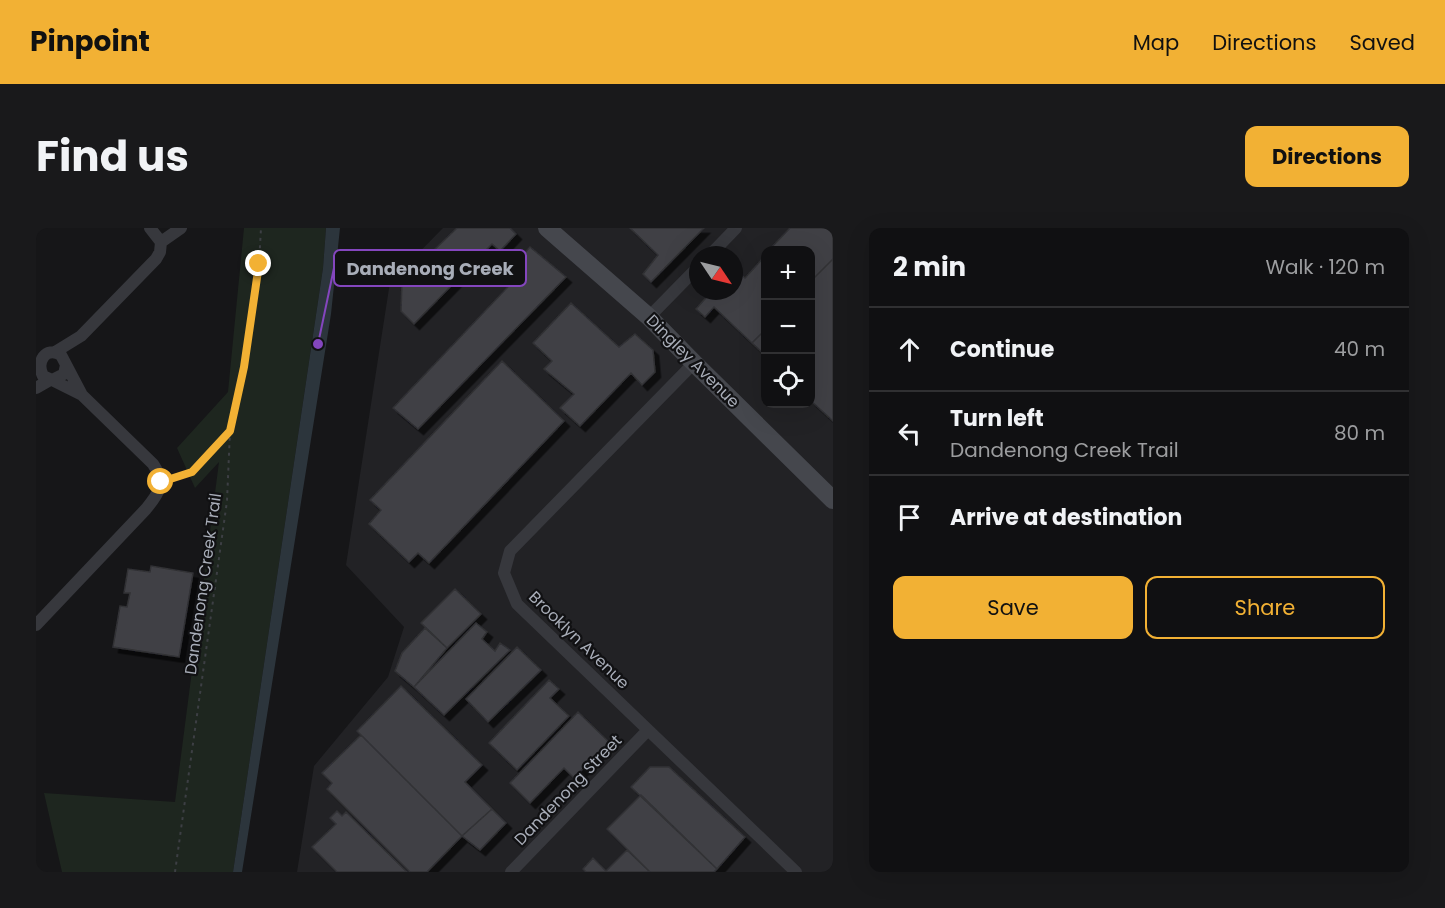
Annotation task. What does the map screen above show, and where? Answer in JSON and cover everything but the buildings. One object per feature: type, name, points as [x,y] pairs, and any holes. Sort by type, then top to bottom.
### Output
[{"type":"street","points":[[36,625],[147,509],[159,492],[161,482],[159,473],[153,464],[82,395],[43,376],[37,368],[42,357],[81,336],[156,259],[160,252],[160,242],[150,228]]},
{"type":"street","points":[[160,242],[181,228]]},
{"type":"street","name":"Dingley Avenue","points":[[547,228],[650,317],[833,500]]},
{"type":"street","points":[[719,246],[736,228]]},
{"type":"street","points":[[650,317],[689,276]]},
{"type":"street","points":[[36,388],[63,374],[81,336]]},
{"type":"street","points":[[36,344],[62,355],[82,395]]},
{"type":"street","name":"Brooklyn Avenue","points":[[694,363],[510,551],[504,573],[517,604],[796,872]]},
{"type":"street","name":"Dandenong Street","points":[[512,872],[648,730]]},
{"type":"path","name":"Dandenong Creek Trail","points":[[175,872],[227,501],[230,431],[244,367],[259,264],[261,228]]},
{"type":"path","points":[[161,482],[192,472],[230,431]]},
{"type":"shaded area","points":[[244,228],[326,228],[323,268],[233,872],[62,872],[44,793],[175,802],[219,462],[195,488],[177,448],[228,392]]},
{"type":"shaded area","points":[[326,228],[340,228],[331,314],[242,872],[233,872],[323,268]]},
{"type":"shaded area","points":[[443,228],[833,228],[833,872],[297,872],[314,766],[388,677],[404,627],[346,565],[390,282]]},
{"type":"place","name":"Dandenong Creek","points":[[318,344]]},
{"type":"route","points":[[161,482],[186,476],[192,472],[213,452],[230,431],[244,367],[259,264]]}]
